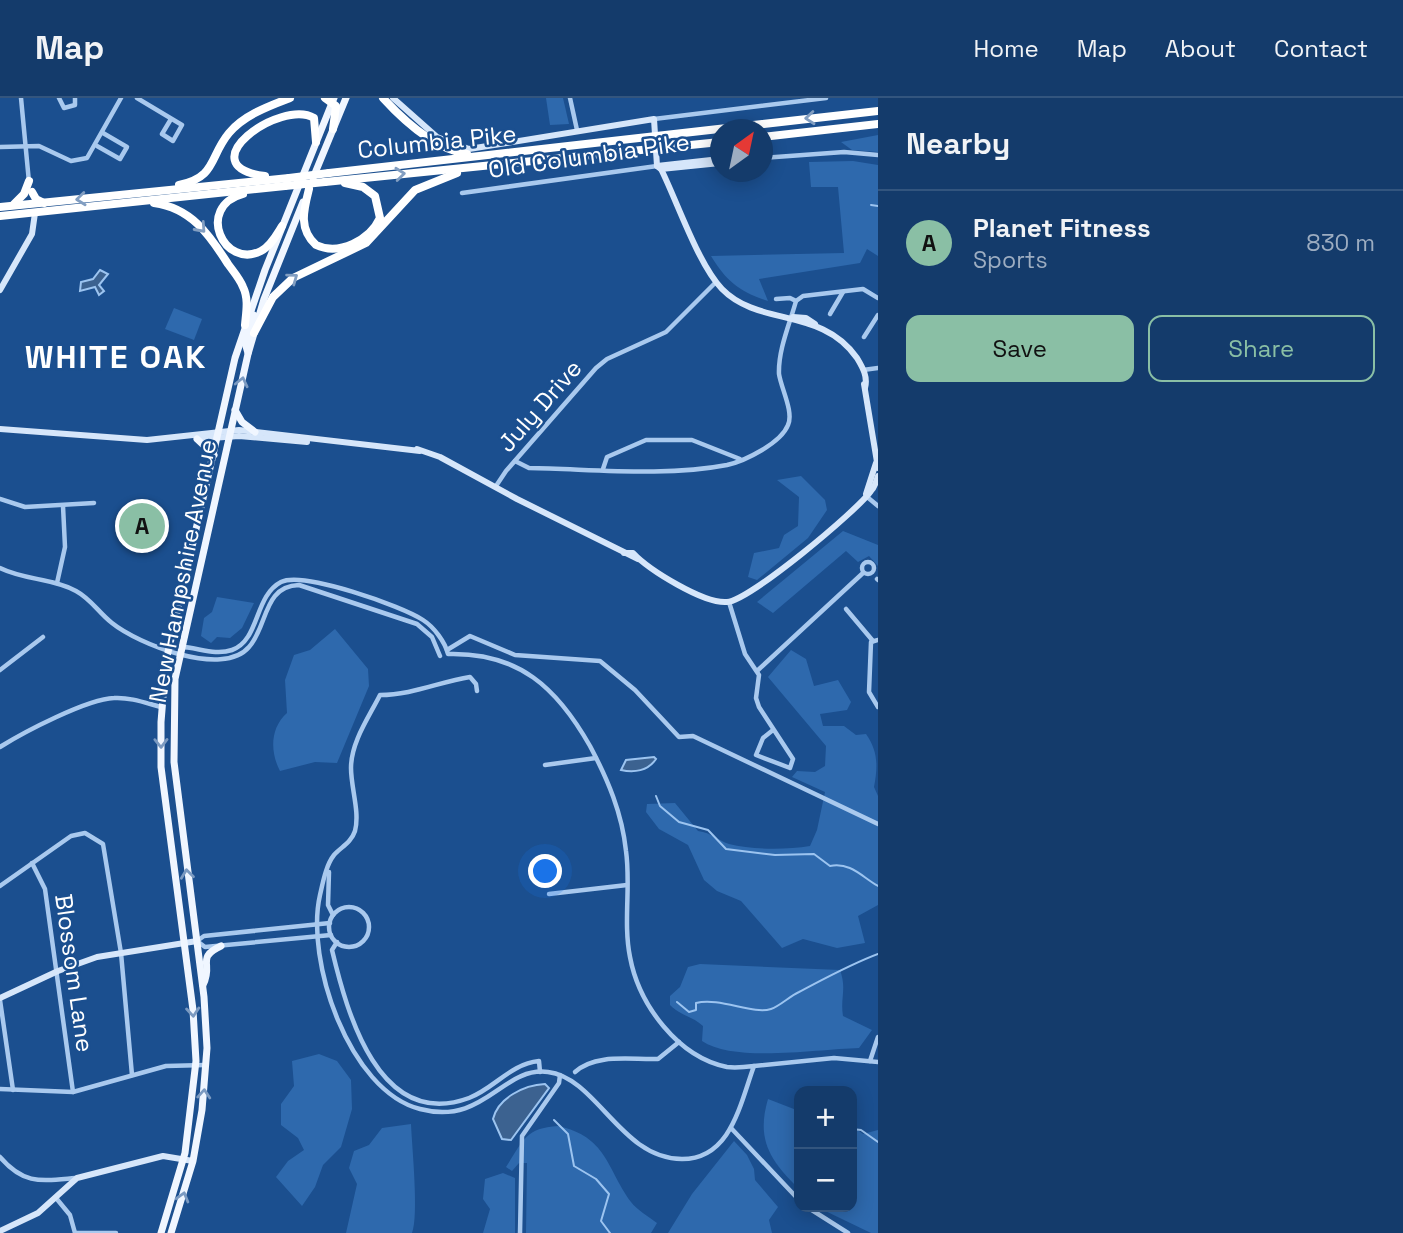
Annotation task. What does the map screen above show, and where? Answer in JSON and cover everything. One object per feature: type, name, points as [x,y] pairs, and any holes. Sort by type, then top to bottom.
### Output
[{"type":"highway","points":[[130,194],[183,184],[203,176],[211,169],[223,143],[237,125],[290,98]]},
{"type":"highway","points":[[383,98],[434,142],[458,153],[480,156]]},
{"type":"highway","points":[[331,99],[336,110],[333,129]]},
{"type":"highway","points":[[287,182],[247,172],[236,154],[236,141],[241,131],[264,115],[294,105],[302,107],[314,118],[316,142]]},
{"type":"highway","name":"Columbia Pike","points":[[773,123],[878,111]]},
{"type":"highway","points":[[773,136],[878,124]]},
{"type":"highway","name":"Columbia Pike","points":[[328,179],[480,156],[710,131]]},
{"type":"highway","name":"Columbia Pike","points":[[0,216],[32,204],[710,143]]},
{"type":"highway","points":[[254,333],[273,297],[293,278],[366,243],[415,190],[448,175],[488,165]]},
{"type":"highway","points":[[309,189],[303,221],[308,237],[322,248],[342,247],[371,232],[381,214],[377,199],[371,192],[352,184],[328,179]]},
{"type":"highway","points":[[12,210],[24,194],[29,181]]},
{"type":"highway","points":[[282,226],[261,251],[246,254],[224,243],[217,222],[220,210],[233,198],[287,182]]},
{"type":"highway","name":"Columbia Pike","points":[[0,207],[35,213],[287,182]]},
{"type":"highway","points":[[32,192],[36,199],[44,203]]},
{"type":"highway","points":[[141,202],[179,210],[202,227],[243,286],[247,303],[245,325]]},
{"type":"main road","name":"New Hampshire Avenue","points":[[171,1233],[193,1161],[202,1110],[207,1026],[174,762],[173,711],[180,654],[248,354],[264,299],[346,98]]},
{"type":"main road","name":"New Hampshire Avenue","points":[[161,1233],[184,1158],[193,1110],[195,1065],[193,1010],[161,767],[161,708],[169,649],[245,325],[331,99]]},
{"type":"main road","points":[[248,354],[245,343],[265,270]]},
{"type":"main road","points":[[235,410],[242,422],[255,432]]},
{"type":"main road","points":[[197,439],[214,455]]},
{"type":"main road","points":[[203,985],[208,976],[206,956],[222,945]]},
{"type":"street","points":[[21,98],[32,204]]},
{"type":"street","points":[[59,98],[64,108],[71,108],[75,105],[75,98]]},
{"type":"street","points":[[0,147],[46,148],[71,161],[87,158],[97,146],[121,98]]},
{"type":"street","points":[[137,98],[182,125],[173,141],[162,134],[171,119]]},
{"type":"street","points":[[393,98],[437,136],[458,147],[487,148],[577,130],[823,98]]},
{"type":"street","points":[[570,98],[577,130]]},
{"type":"street","points":[[654,119],[661,167],[716,282],[745,304],[792,318],[806,318],[840,337],[867,377],[865,388],[873,412],[877,466],[866,496]]},
{"type":"street","points":[[97,146],[120,159],[127,147],[103,133]]},
{"type":"street","points":[[773,157],[844,152],[878,155]]},
{"type":"street","name":"Old Columbia Pike","points":[[462,193],[710,162]]},
{"type":"street","points":[[0,290],[32,234],[35,213]]},
{"type":"street","name":"July Drive","points":[[496,486],[596,368],[607,359],[666,332],[716,282]]},
{"type":"street","points":[[515,461],[529,468],[698,468],[729,465],[777,439],[789,425],[790,416],[779,370],[796,301],[803,296],[863,289],[878,298]]},
{"type":"street","points":[[830,314],[844,291]]},
{"type":"street","points":[[776,299],[790,298],[796,301]]},
{"type":"street","points":[[864,337],[878,315]]},
{"type":"street","points":[[863,370],[878,368]]},
{"type":"street","points":[[0,429],[147,440],[218,435]]},
{"type":"street","points":[[185,436],[197,439],[255,432],[321,441]]},
{"type":"street","points":[[230,433],[378,446],[420,451],[440,457],[509,494],[519,495],[526,502],[624,553],[633,553],[638,559],[699,596],[729,602],[754,591],[866,496],[874,488],[878,476]]},
{"type":"street","points":[[603,469],[607,457],[646,440],[692,440],[741,459]]},
{"type":"street","points":[[866,496],[878,506]]},
{"type":"street","points":[[0,499],[25,507],[94,503]]},
{"type":"street","points":[[57,583],[65,547],[63,506]]},
{"type":"street","points":[[0,568],[24,578],[57,583],[84,596],[110,622],[129,635],[180,654],[219,661],[237,656],[251,645],[272,598],[285,587],[299,586],[417,624],[432,637],[440,656]]},
{"type":"street","points":[[757,671],[863,573]]},
{"type":"street","points":[[169,649],[183,645],[220,652],[237,648],[249,632],[268,592],[284,581],[294,579],[351,593],[412,614],[428,623],[447,652],[488,658],[535,677],[566,708],[596,758],[618,807],[626,850],[630,957],[649,1006],[679,1042],[701,1057],[728,1067],[834,1058],[878,1062]]},
{"type":"street","points":[[729,602],[745,654],[757,671],[758,705],[793,759],[790,768],[756,755],[763,738],[773,730]]},
{"type":"street","points":[[846,609],[874,641],[869,692],[878,706]]},
{"type":"street","points":[[447,652],[470,636],[514,655],[600,661],[635,690],[679,737],[693,736],[878,824]]},
{"type":"street","points":[[0,670],[43,637]]},
{"type":"street","points":[[477,691],[476,684],[470,677],[438,683],[410,693],[380,695],[354,750],[351,766],[354,833],[329,865],[320,896],[317,936],[328,987],[345,1034],[366,1072],[397,1100],[423,1110],[456,1111],[483,1102],[516,1078],[540,1072],[560,1075],[573,1083],[631,1137],[654,1153],[686,1159],[714,1149],[731,1128],[754,1066]]},
{"type":"street","points":[[0,747],[34,728],[106,699],[127,698],[161,708]]},
{"type":"street","points":[[545,765],[596,758]]},
{"type":"street","points":[[0,886],[71,836],[85,833],[99,840],[107,856],[121,953],[132,1075]]},
{"type":"street","name":"Blossom Lane","points":[[32,863],[46,889],[73,1091]]},
{"type":"street","points":[[329,865],[328,905],[333,915]]},
{"type":"street","points":[[549,894],[626,885]]},
{"type":"street","points":[[354,908],[365,915],[369,922],[367,935],[358,944],[349,946],[337,942],[331,935],[330,923],[333,915],[341,909],[354,908]]},
{"type":"street","points":[[13,1090],[0,999],[58,971],[97,957],[197,942],[204,936],[330,923]]},
{"type":"street","points":[[222,934],[222,945]]},
{"type":"street","points":[[197,942],[205,947],[331,935]]},
{"type":"street","points":[[337,942],[332,950],[350,1014],[375,1065],[399,1090],[422,1100],[449,1102],[475,1095],[521,1066],[539,1061],[540,1072]]},
{"type":"street","points":[[870,1061],[878,1037]]},
{"type":"street","points":[[575,1072],[585,1063],[658,1059],[679,1042]]},
{"type":"street","points":[[0,1089],[73,1091],[166,1066],[205,1065]]},
{"type":"street","points":[[520,1233],[522,1136],[559,1083],[560,1075]]},
{"type":"street","points":[[731,1128],[794,1195]]},
{"type":"street","points":[[0,1157],[21,1176],[39,1181],[78,1178],[163,1156],[193,1161]]},
{"type":"street","points":[[0,1231],[38,1213],[78,1178]]},
{"type":"street","points":[[56,1198],[69,1215],[75,1233],[116,1233]]},
{"type":"street","points":[[815,1212],[848,1233]]},
{"type":"shaded area","points":[[546,98],[563,98],[569,124],[550,125]]},
{"type":"shaded area","points":[[878,135],[878,152],[852,150],[841,142]]},
{"type":"shaded area","points":[[853,161],[878,165],[878,256],[867,249],[860,263],[759,279],[768,301],[749,294],[722,272],[711,256],[844,253],[838,187],[811,187],[809,162]]},
{"type":"shaded area","points":[[100,270],[108,274],[99,285],[104,291],[99,295],[95,287],[80,291],[81,282],[93,279]]},
{"type":"shaded area","points":[[174,308],[202,319],[194,340],[165,329]]},
{"type":"shaded area","points":[[801,476],[825,500],[827,510],[808,538],[757,580],[748,577],[754,553],[779,548],[784,535],[798,526],[799,497],[777,480]]},
{"type":"shaded area","points":[[843,531],[878,545],[878,566],[869,556],[858,562],[846,551],[773,613],[757,602]]},
{"type":"shaded area","points":[[217,597],[254,603],[242,628],[230,638],[217,637],[211,643],[201,636],[204,618],[212,612]]},
{"type":"shaded area","points":[[335,629],[368,669],[369,686],[337,763],[315,762],[280,771],[274,756],[273,740],[277,726],[287,713],[285,680],[294,655],[310,650]]},
{"type":"shaded area","points":[[791,650],[806,659],[814,686],[838,680],[851,702],[847,710],[820,714],[823,726],[844,726],[856,735],[866,734],[875,753],[874,787],[878,796],[878,905],[858,916],[865,943],[837,948],[803,939],[782,948],[741,901],[717,891],[704,880],[688,845],[659,829],[646,812],[647,804],[675,803],[698,831],[729,844],[769,849],[810,846],[817,830],[825,792],[792,777],[797,771],[815,772],[825,766],[826,746],[768,677]]},
{"type":"shaded area","points":[[656,759],[653,763],[645,769],[621,770],[626,760]]},
{"type":"shaded area","points":[[700,964],[840,970],[843,983],[843,1016],[872,1030],[859,1048],[755,1053],[716,1048],[702,1041],[703,1026],[670,1005],[670,996],[680,987],[688,967]]},
{"type":"shaded area","points":[[319,1054],[337,1061],[351,1080],[352,1109],[341,1147],[323,1165],[315,1187],[302,1206],[276,1177],[288,1161],[304,1150],[298,1138],[281,1125],[281,1104],[294,1086],[292,1061]]},
{"type":"shaded area","points":[[545,1084],[549,1088],[511,1140],[502,1139],[493,1119],[500,1105],[521,1090]]},
{"type":"shaded area","points":[[768,1099],[794,1109],[794,1183],[773,1159],[768,1148],[765,1138]]},
{"type":"shaded area","points":[[411,1124],[415,1197],[412,1233],[346,1233],[357,1184],[349,1168],[354,1151],[369,1145],[382,1128]]},
{"type":"shaded area","points":[[558,1126],[587,1138],[604,1155],[631,1202],[657,1223],[651,1233],[526,1233],[527,1163],[519,1163],[512,1171],[506,1167],[521,1143],[532,1133]]},
{"type":"shaded area","points":[[857,1130],[863,1134],[878,1130],[878,1233],[871,1233],[827,1212],[857,1212]]},
{"type":"shaded area","points":[[734,1141],[747,1155],[754,1169],[755,1180],[778,1207],[769,1220],[772,1233],[668,1233],[692,1194]]},
{"type":"shaded area","points":[[503,1173],[515,1178],[515,1233],[483,1233],[490,1209],[483,1199],[485,1179]]},
{"type":"waterway","points":[[871,205],[878,206]]},
{"type":"waterway","points":[[656,796],[660,806],[679,822],[708,830],[726,849],[775,855],[814,854],[830,866],[850,868],[878,886]]},
{"type":"waterway","points":[[677,1002],[689,1012],[696,1010],[696,1003],[705,1002],[755,1010],[771,1009],[828,977],[878,954]]},
{"type":"waterway","points":[[554,1120],[568,1134],[574,1166],[596,1179],[609,1194],[601,1221],[610,1233]]},
{"type":"waterway","points":[[857,1130],[878,1142]]},
{"type":"place","name":"Planet Fitness","points":[[142,526]]},
{"type":"district","name":"WHITE OAK","points":[[116,357]]}]
